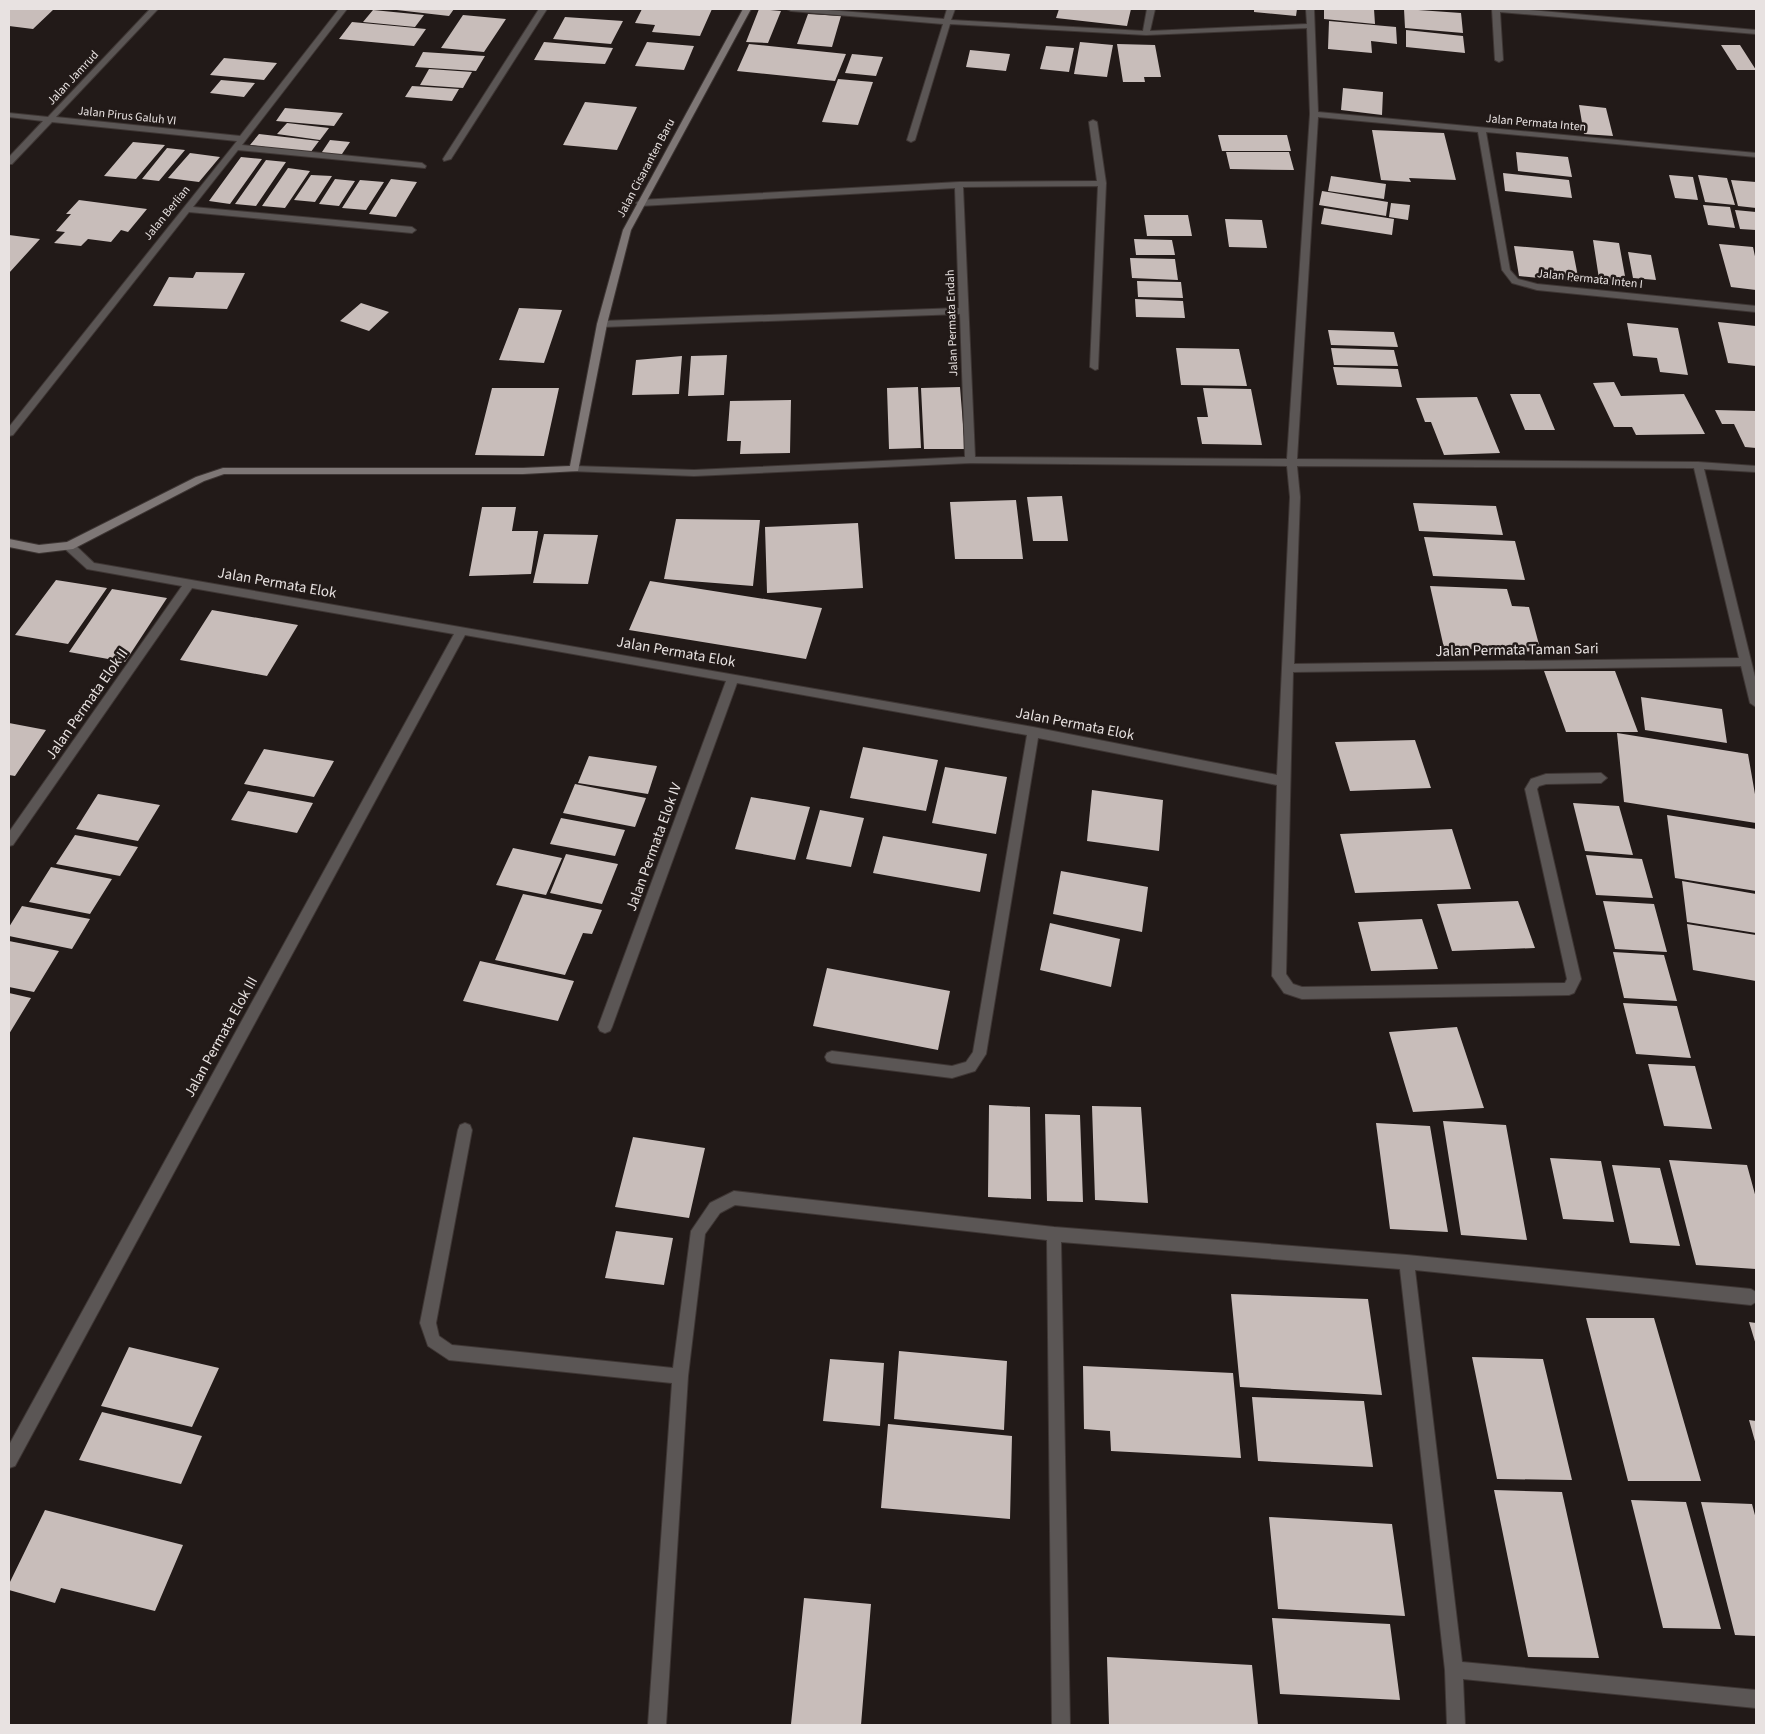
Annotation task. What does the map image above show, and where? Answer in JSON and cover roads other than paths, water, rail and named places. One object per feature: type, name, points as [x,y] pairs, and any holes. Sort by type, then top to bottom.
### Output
[{"type":"street","name":"Jalan Jamrud","points":[[9,162],[154,9]]},
{"type":"street","name":"Jalan Berlian","points":[[9,433],[243,139],[343,9]]},
{"type":"street","points":[[447,159],[543,9]]},
{"type":"street","name":"Jalan Cisaranten Baru","points":[[574,468],[602,324],[627,230],[640,202],[747,9]]},
{"type":"street","points":[[791,9],[947,22],[1146,33],[1310,26]]},
{"type":"street","points":[[911,140],[951,9]]},
{"type":"street","points":[[1146,33],[1151,9]]},
{"type":"street","points":[[1310,9],[1314,114],[1292,463],[1295,497],[1283,780],[1279,976],[1289,989],[1302,993],[1566,990],[1572,987],[1574,979],[1531,790],[1535,782],[1546,779],[1601,778]]},
{"type":"street","points":[[1499,60],[1496,9],[1756,32]]},
{"type":"street","name":"Jalan Permata Inten","points":[[1314,114],[1756,155]]},
{"type":"street","name":"Jalan Pirus Galuh VI","points":[[9,115],[243,139]]},
{"type":"street","points":[[1093,122],[1102,184],[1095,367]]},
{"type":"street","name":"Jalan Permata Inten I","points":[[1482,131],[1506,270],[1515,281],[1537,287],[1756,309]]},
{"type":"street","points":[[236,147],[422,166]]},
{"type":"street","points":[[640,202],[959,185],[1102,184]]},
{"type":"street","name":"Jalan Permata Endah","points":[[959,185],[970,460]]},
{"type":"street","points":[[186,209],[412,230]]},
{"type":"street","points":[[602,324],[963,311]]},
{"type":"street","points":[[9,544],[38,549],[69,546],[200,479],[223,471],[523,471],[574,468],[694,473],[970,460],[1698,465],[1756,469]]},
{"type":"street","points":[[1698,465],[1756,703]]},
{"type":"street","name":"Jalan Permata Elok","points":[[69,546],[91,566],[733,678],[1033,732],[1283,780]]},
{"type":"street","name":"Jalan Permata Elok II","points":[[9,841],[189,584]]},
{"type":"street","name":"Jalan Permata Elok III","points":[[9,1460],[462,630]]},
{"type":"street","name":"Jalan Permata Taman Sari","points":[[1289,668],[1746,662]]},
{"type":"street","name":"Jalan Permata Elok IV","points":[[605,1027],[733,678]]},
{"type":"street","points":[[832,1057],[952,1072],[970,1067],[979,1054],[1033,732]]},
{"type":"street","points":[[464,1130],[428,1323],[433,1341],[449,1352],[680,1376]]},
{"type":"street","points":[[657,1725],[680,1376],[698,1231],[715,1208],[734,1198],[1054,1234],[1406,1262],[1751,1297]]},
{"type":"street","points":[[1054,1234],[1061,1725]]},
{"type":"street","points":[[1406,1262],[1454,1670],[1456,1725]]},
{"type":"street","points":[[1454,1670],[1756,1699]]}]
